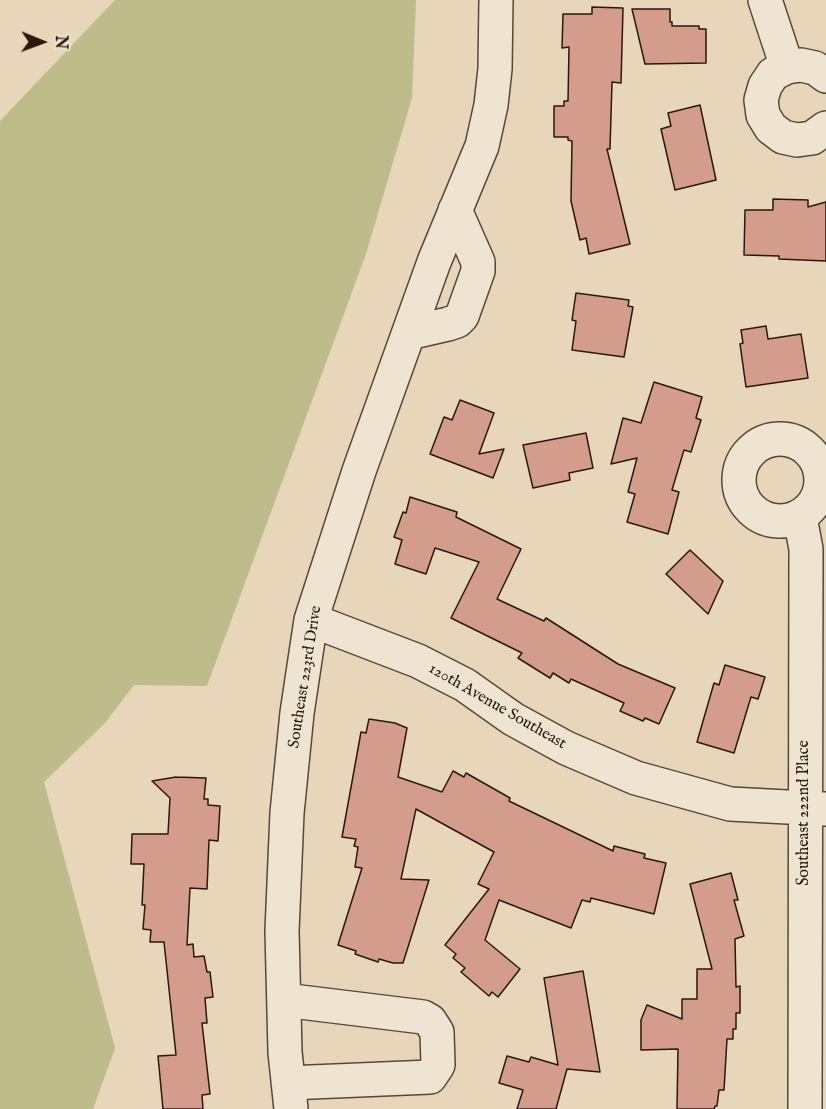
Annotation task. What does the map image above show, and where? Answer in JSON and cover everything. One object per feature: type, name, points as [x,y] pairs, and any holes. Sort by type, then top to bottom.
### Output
[{"type":"street","name":"Southeast 223rd Drive","points":[[284,1000],[423,1017],[430,1021],[437,1032],[438,1065],[430,1077],[290,1096],[284,1000],[282,931],[287,813],[297,713],[311,620],[359,471],[455,210],[482,146],[492,105],[496,0]]},
{"type":"street","points":[[765,0],[787,67]]},
{"type":"street","points":[[826,76],[815,68],[801,64],[787,67],[773,74],[765,86],[761,100],[764,115],[771,128],[783,137],[797,140],[812,138],[826,129]]},
{"type":"street","points":[[409,333],[448,324],[457,321],[462,316],[478,271],[478,262],[455,210]]},
{"type":"street","name":"Southeast 222nd Place","points":[[800,517],[806,549],[816,809],[805,1109]]},
{"type":"street","name":"120th Avenue Southeast","points":[[311,620],[418,661],[465,685],[513,719],[566,748],[636,778],[730,804],[816,809]]},
{"type":"shaded area","points":[[115,0],[416,0],[412,98],[366,254],[207,686],[134,685],[105,723],[44,782],[115,1048],[93,1109],[0,1109],[0,121]]},
{"type":"building","points":[[592,7],[623,8],[621,83],[612,82],[610,149],[607,149],[630,244],[589,254],[586,238],[580,240],[571,201],[572,141],[568,140],[568,137],[554,137],[554,106],[564,106],[564,101],[568,101],[569,47],[562,48],[563,14],[592,14]]},
{"type":"building","points":[[632,9],[670,9],[672,26],[699,26],[699,29],[706,29],[706,63],[645,64]]},
{"type":"building","points":[[700,105],[716,180],[675,190],[661,129],[671,126],[668,113]]},
{"type":"building","points":[[773,199],[808,200],[808,207],[826,202],[826,261],[744,255],[745,210],[773,210]]},
{"type":"building","points":[[576,293],[629,300],[628,306],[633,307],[624,357],[572,350],[576,321],[572,320]]},
{"type":"building","points":[[766,326],[768,339],[801,334],[808,378],[746,387],[740,344],[743,343],[741,330]]},
{"type":"building","points":[[654,382],[702,397],[696,418],[701,420],[691,452],[684,450],[672,490],[679,492],[668,534],[627,522],[635,494],[628,492],[637,458],[611,464],[623,418],[641,423]]},
{"type":"building","points":[[460,400],[494,413],[479,454],[504,449],[493,478],[430,454],[444,417],[452,420]]},
{"type":"building","points":[[586,433],[593,468],[569,473],[570,480],[533,488],[523,445]]},
{"type":"building","points":[[410,497],[457,512],[456,517],[521,549],[497,599],[544,621],[546,618],[618,664],[675,688],[659,724],[645,718],[643,721],[620,711],[624,703],[571,679],[569,683],[553,673],[550,678],[518,658],[522,653],[451,618],[479,562],[435,548],[426,574],[395,564],[402,540],[394,537],[403,512],[406,513]]},
{"type":"building","points":[[690,550],[723,581],[708,614],[666,574]]},
{"type":"building","points":[[725,665],[765,677],[758,699],[751,697],[734,753],[697,742],[714,683],[719,685]]},
{"type":"building","points":[[369,719],[395,723],[407,728],[398,777],[442,792],[453,771],[464,777],[466,773],[510,798],[509,801],[613,851],[614,846],[645,854],[644,858],[666,863],[654,914],[591,898],[590,902],[582,900],[571,928],[499,900],[485,940],[520,969],[498,997],[492,992],[489,996],[461,972],[465,968],[453,958],[456,954],[445,945],[489,889],[478,884],[494,852],[416,809],[401,879],[429,880],[403,963],[379,959],[378,962],[338,945],[362,868],[355,867],[358,847],[354,846],[356,839],[342,837],[361,732],[366,733]]},
{"type":"building","points":[[176,777],[206,778],[204,799],[208,799],[208,805],[220,806],[218,841],[209,840],[207,889],[190,888],[187,945],[193,944],[194,957],[204,956],[207,972],[210,972],[213,997],[205,998],[207,1023],[202,1023],[210,1094],[202,1095],[203,1109],[163,1109],[158,1056],[176,1055],[164,942],[150,942],[151,930],[143,929],[144,864],[131,864],[132,834],[168,834],[170,798],[152,781]]},
{"type":"building","points":[[731,873],[738,900],[734,900],[744,936],[735,939],[736,987],[740,986],[740,1013],[736,1013],[736,1029],[733,1029],[733,1039],[727,1039],[724,1090],[719,1090],[717,1106],[714,1109],[677,1109],[678,1049],[641,1050],[641,1020],[647,1005],[682,1019],[682,999],[697,999],[697,969],[712,969],[690,884]]},
{"type":"building","points":[[583,971],[600,1072],[567,1069],[556,1109],[517,1109],[523,1090],[499,1083],[507,1056],[529,1062],[531,1057],[558,1065],[544,978]]}]
